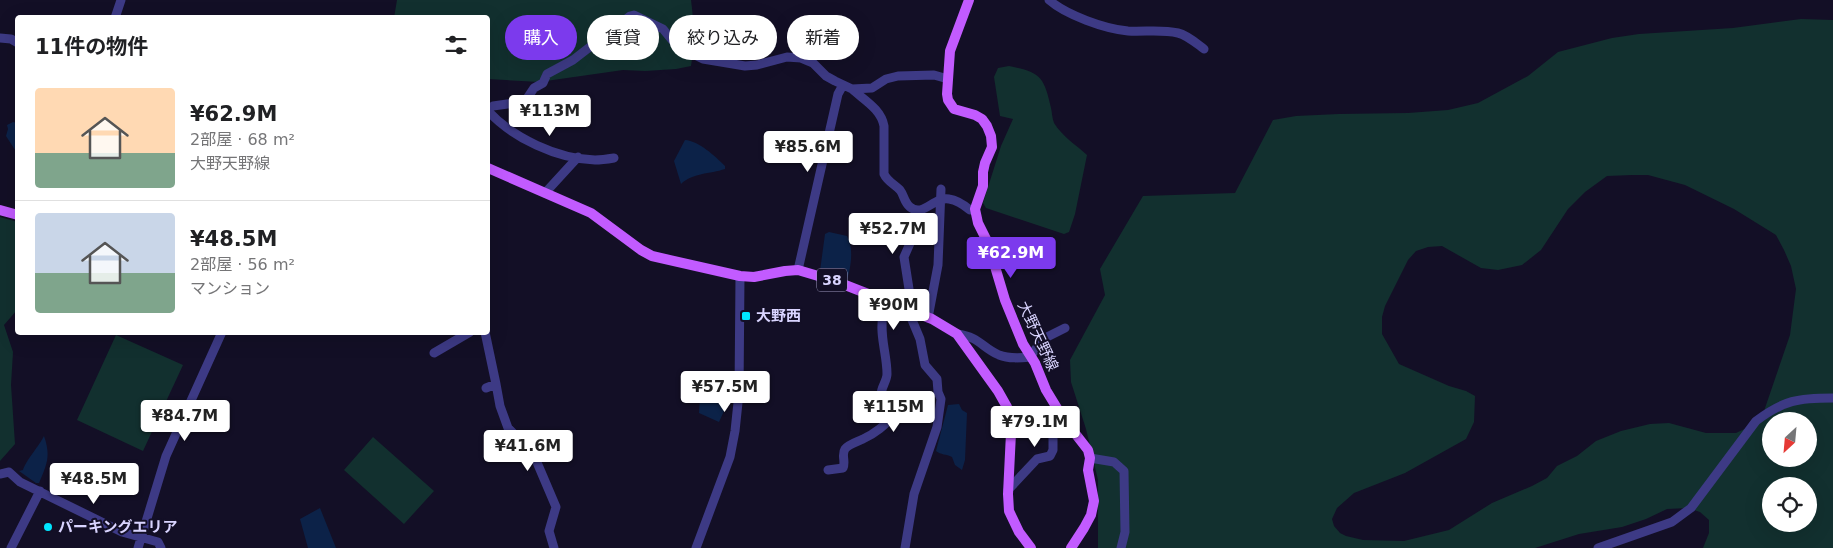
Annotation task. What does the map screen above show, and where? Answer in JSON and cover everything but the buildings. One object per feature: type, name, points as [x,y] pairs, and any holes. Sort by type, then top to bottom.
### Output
[{"type":"main road","name":"大野天野線","points":[[969,0],[950,51],[948,94],[954,110],[975,115],[987,126],[991,136],[992,146],[982,172],[982,186],[976,204],[975,215],[988,243],[1005,300],[1030,358],[1035,363],[1046,390],[1064,420],[1088,450],[1090,458],[1088,470],[1094,501],[1090,516],[1071,548]]},
{"type":"main road","name":"38","points":[[490,169],[591,213],[652,256],[740,276],[754,277],[798,270],[835,281],[904,308],[928,318],[957,334],[998,391],[1007,407],[1011,433],[1008,490],[1009,511],[1019,532],[1031,548]]},
{"type":"main road","points":[[0,210],[15,214]]},
{"type":"street","points":[[116,15],[121,0]]},
{"type":"street","points":[[1049,0],[1073,15],[1114,29],[1180,33],[1204,49]]},
{"type":"street","points":[[490,108],[493,106],[526,100],[534,88],[543,83],[547,74],[573,60],[634,14],[663,29],[677,46],[703,59],[745,66],[758,65],[787,57],[801,58],[814,63],[826,76],[852,89],[879,112],[883,118],[884,174],[902,192],[908,206],[920,210],[940,199],[949,198],[970,210]]},
{"type":"street","points":[[0,38],[15,41]]},
{"type":"street","points":[[934,75],[949,63]]},
{"type":"street","points":[[852,89],[872,88],[886,79],[898,76],[934,75],[948,79]]},
{"type":"street","points":[[798,270],[838,94],[843,85]]},
{"type":"street","points":[[490,112],[500,124],[515,134],[554,153],[595,160],[614,158]]},
{"type":"street","points":[[545,193],[578,157]]},
{"type":"street","points":[[928,318],[938,265],[941,188]]},
{"type":"street","points":[[904,308],[909,289],[904,257],[918,224],[920,210]]},
{"type":"street","points":[[696,548],[730,457],[735,431],[739,393],[740,276]]},
{"type":"street","points":[[828,470],[842,468],[845,464],[844,452],[847,446],[866,438],[890,420],[892,414],[882,397],[881,391],[887,376],[881,329],[882,321],[883,315],[890,310],[904,308]]},
{"type":"street","points":[[904,308],[910,315],[920,339],[925,365],[937,379],[938,392],[941,399],[937,427],[914,494],[905,548]]},
{"type":"street","points":[[957,334],[969,336],[1000,355],[1011,358],[1030,358],[1043,339],[1065,328]]},
{"type":"street","points":[[138,548],[166,456],[221,335]]},
{"type":"street","points":[[434,353],[465,335]]},
{"type":"street","points":[[486,335],[500,406],[508,428],[533,453],[556,507],[549,531],[554,548]]},
{"type":"street","points":[[486,388],[496,384]]},
{"type":"street","points":[[1598,548],[1672,522],[1691,508],[1756,421],[1781,404],[1804,398],[1833,398]]},
{"type":"street","points":[[1008,490],[1037,459],[1050,456],[1053,450],[1053,428],[1064,420]]},
{"type":"street","points":[[1090,458],[1114,462],[1124,471],[1125,532],[1121,548]]},
{"type":"street","points":[[0,474],[9,472],[20,482],[40,492],[122,532],[158,542],[162,548]]},
{"type":"street","points":[[11,548],[40,492]]},
{"type":"green space","points":[[397,0],[691,0],[693,15],[669,15],[669,60],[692,60],[691,66],[645,71],[623,70],[539,82],[490,79],[490,15],[394,15]]},
{"type":"green space","points":[[1801,19],[1833,20],[1833,548],[1703,548],[1709,533],[1709,520],[1700,512],[1688,508],[1667,509],[1622,527],[1579,534],[1535,548],[1098,548],[1098,480],[1086,429],[1071,382],[1070,360],[1105,295],[1100,269],[1143,196],[1235,193],[1273,120],[1296,116],[1448,110],[1478,103],[1528,76],[1558,52],[1612,38],[1639,34],[1733,28]],"holes":[[[1648,175],[1685,185],[1734,209],[1776,235],[1791,266],[1796,289],[1790,335],[1764,412],[1818,412],[1818,468],[1762,468],[1762,415],[1753,425],[1736,433],[1706,433],[1669,423],[1650,424],[1621,431],[1596,441],[1577,456],[1557,466],[1547,478],[1492,503],[1449,530],[1404,541],[1363,540],[1340,533],[1334,526],[1332,519],[1337,508],[1354,493],[1405,473],[1466,439],[1474,422],[1475,396],[1399,364],[1382,334],[1382,317],[1385,306],[1408,260],[1416,251],[1428,247],[1442,246],[1481,268],[1498,270],[1522,265],[1541,250],[1568,209],[1585,192],[1607,176]]]},
{"type":"green space","points":[[1009,66],[1034,73],[1039,77],[1046,89],[1054,123],[1057,128],[1087,155],[1075,214],[1069,232],[1064,234],[986,208],[983,203],[1001,146],[1013,119],[1000,116],[994,77],[998,68]]},
{"type":"green space","points":[[0,217],[15,221],[15,312],[4,325],[13,352],[11,385],[15,444],[0,461]]},
{"type":"green space","points":[[116,335],[183,365],[143,451],[77,420]]},
{"type":"green space","points":[[373,437],[434,491],[404,524],[344,470]]},
{"type":"water","points":[[15,122],[15,150],[6,136],[7,125]]},
{"type":"water","points":[[685,140],[696,143],[706,150],[725,166],[725,169],[690,178],[681,184],[674,161]]},
{"type":"water","points":[[829,232],[847,236],[851,246],[850,269],[847,279],[820,271],[825,234]]},
{"type":"water","points":[[713,387],[724,411],[719,422],[699,413],[700,397]]},
{"type":"water","points":[[959,404],[962,410],[967,413],[965,460],[962,470],[955,465],[952,457],[936,451],[948,405]]},
{"type":"water","points":[[44,436],[48,455],[39,483],[36,483],[19,471],[23,470]]},
{"type":"water","points":[[320,508],[336,548],[308,548],[300,519]]},
{"type":"place","name":"大野西","points":[[746,316]]},
{"type":"place","name":"パーキングエリア","points":[[48,527]]}]
